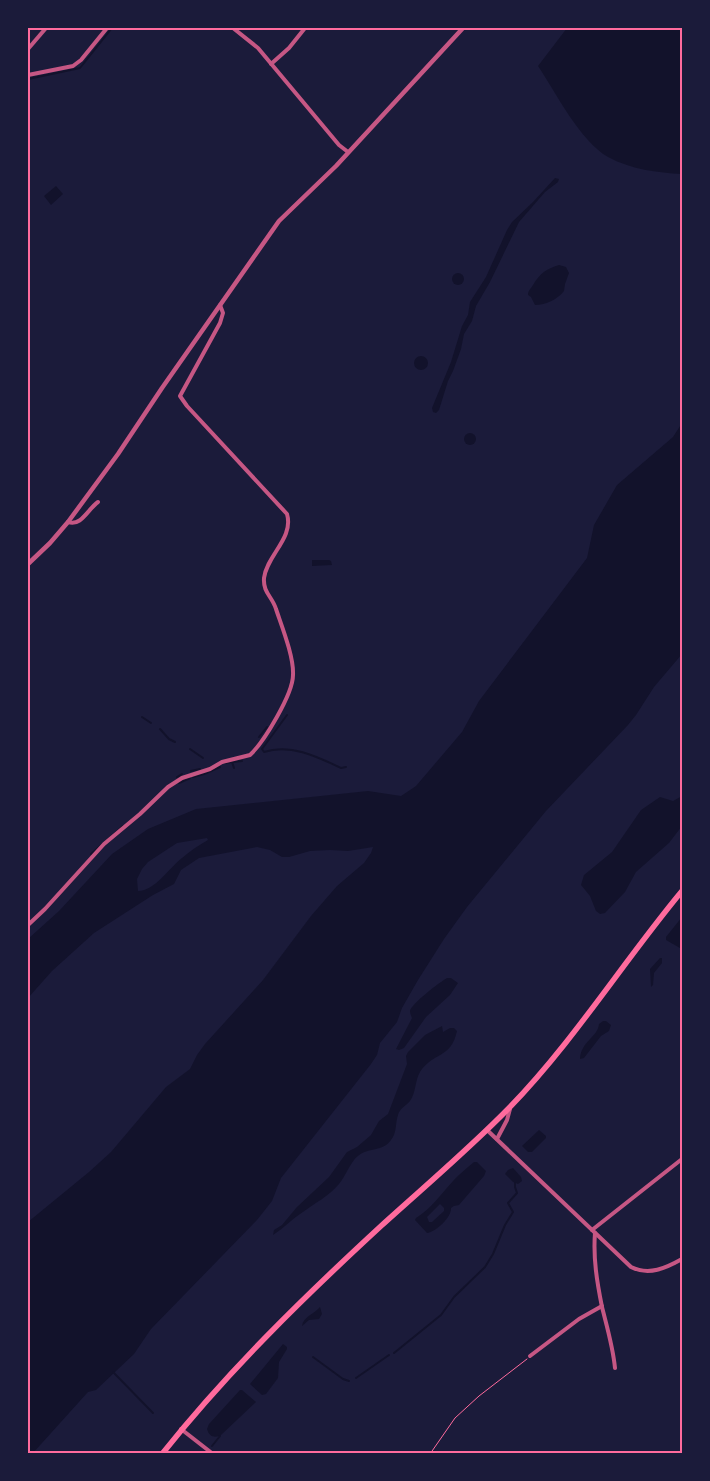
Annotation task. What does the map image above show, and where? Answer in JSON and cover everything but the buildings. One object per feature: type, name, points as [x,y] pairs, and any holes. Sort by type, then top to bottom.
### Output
[{"type":"main road","points":[[162,1454],[217,1387],[285,1317],[510,1107],[568,1040],[682,891]]},
{"type":"street","points":[[28,50],[46,28]]},
{"type":"street","points":[[28,75],[73,66],[81,60],[107,28]]},
{"type":"street","points":[[233,28],[258,48],[339,145],[348,152]]},
{"type":"street","points":[[271,64],[289,48],[305,28]]},
{"type":"street","points":[[28,564],[68,522],[118,454],[279,220],[326,175],[463,28]]},
{"type":"street","points":[[28,925],[50,904],[104,844],[140,814],[168,787],[182,778],[210,769],[222,762],[250,756],[279,712],[292,686],[294,675],[284,632],[276,606],[266,592],[264,584],[264,576],[268,566],[288,527],[286,514],[180,396],[220,324],[223,313],[220,305]]},
{"type":"street","points":[[68,522],[79,521],[98,502]]},
{"type":"street","points":[[497,1139],[507,1120],[510,1107]]},
{"type":"street","points":[[487,1130],[624,1262],[636,1270],[648,1272],[665,1268],[682,1259]]},
{"type":"street","points":[[593,1232],[682,1159]]},
{"type":"street","points":[[593,1232],[594,1253],[602,1306],[614,1351],[615,1368]]},
{"type":"street","points":[[530,1356],[579,1319],[602,1306]]},
{"type":"street","points":[[181,1429],[213,1454]]},
{"type":"path","points":[[430,1454],[455,1418],[479,1396],[530,1356]]},
{"type":"shaded area","points":[[567,28],[682,28],[682,174],[644,170],[625,165],[598,150],[578,128],[538,66]]},
{"type":"shaded area","points":[[555,178],[559,179],[558,182],[545,192],[519,222],[490,282],[476,306],[472,321],[464,334],[461,349],[439,410],[436,413],[433,412],[432,408],[451,362],[462,326],[468,315],[470,302],[486,277],[507,230],[512,222]]},
{"type":"shaded area","points":[[56,186],[63,194],[51,205],[44,196]]},
{"type":"shaded area","points":[[559,265],[566,267],[569,273],[564,291],[551,301],[535,305],[528,295],[529,291],[541,274]]},
{"type":"shaded area","points":[[460,273],[463,274],[463,284],[456,285],[453,284],[452,277],[453,274]]},
{"type":"shaded area","points":[[418,356],[424,356],[428,363],[424,370],[418,370],[414,366],[414,360]]},
{"type":"shaded area","points":[[682,423],[682,654],[654,687],[628,725],[546,811],[467,907],[418,980],[402,1008],[397,1022],[380,1043],[377,1055],[371,1064],[281,1178],[272,1201],[257,1220],[151,1329],[134,1354],[96,1390],[88,1392],[33,1453],[28,1453],[28,1222],[111,1152],[166,1087],[190,1069],[205,1044],[263,980],[311,916],[337,886],[364,863],[373,847],[348,851],[310,851],[282,857],[270,850],[257,847],[199,858],[181,870],[174,884],[153,895],[94,933],[52,971],[28,998],[28,939],[59,911],[112,854],[148,829],[196,809],[368,791],[401,796],[416,786],[462,732],[479,701],[587,558],[594,525],[617,485],[673,437]],"holes":[[[207,838],[208,840],[185,855],[156,883],[144,890],[138,891],[137,879],[148,862],[177,843]]]},
{"type":"shaded area","points":[[468,433],[472,433],[476,439],[472,445],[468,445],[464,441],[464,437]]},
{"type":"shaded area","points":[[312,560],[329,560],[332,565],[312,566]]},
{"type":"shaded area","points":[[682,796],[682,826],[669,843],[636,872],[625,892],[605,913],[600,914],[596,911],[590,896],[581,885],[584,875],[612,852],[641,810],[660,797],[673,801]]},
{"type":"shaded area","points":[[682,917],[682,944],[680,948],[666,940],[666,937]]},
{"type":"shaded area","points":[[662,958],[662,963],[654,973],[653,985],[651,987],[650,969]]},
{"type":"shaded area","points":[[447,978],[451,978],[458,983],[450,995],[426,1017],[404,1048],[396,1049],[412,1018],[410,1011],[415,1003]]},
{"type":"shaded area","points":[[603,1021],[611,1025],[609,1031],[601,1036],[584,1058],[580,1059],[586,1043]]},
{"type":"shaded area","points":[[442,1026],[443,1032],[450,1028],[454,1028],[457,1031],[454,1040],[446,1051],[430,1061],[420,1072],[412,1098],[399,1113],[394,1134],[388,1144],[366,1151],[358,1156],[335,1188],[273,1235],[274,1230],[282,1225],[297,1207],[329,1177],[347,1152],[357,1147],[371,1135],[379,1121],[388,1114],[407,1064],[406,1056],[408,1052],[425,1035]]},
{"type":"shaded area","points":[[539,1130],[546,1138],[532,1152],[528,1152],[522,1146]]},
{"type":"shaded area","points":[[474,1162],[477,1162],[486,1171],[484,1176],[459,1205],[451,1208],[449,1216],[443,1224],[427,1233],[415,1220],[416,1218],[431,1206],[455,1178]],"holes":[[[440,1204],[444,1211],[432,1222],[429,1222],[427,1217]]]},
{"type":"shaded area","points":[[513,1168],[521,1177],[522,1181],[518,1184],[505,1174]]},
{"type":"shaded area","points":[[320,1307],[322,1314],[319,1319],[309,1320],[302,1326],[307,1318]]},
{"type":"shaded area","points":[[283,1344],[287,1349],[279,1362],[278,1378],[266,1394],[262,1395],[250,1384]]},
{"type":"shaded area","points":[[240,1390],[256,1402],[220,1436],[212,1436],[207,1429],[209,1424]]},
{"type":"waterway","points":[[28,79],[80,68],[112,28]]},
{"type":"waterway","points":[[287,715],[262,749],[264,752],[284,749],[294,750],[304,752],[341,768],[346,767]]},
{"type":"waterway","points":[[142,717],[151,723]]},
{"type":"waterway","points":[[259,737],[267,727]]},
{"type":"waterway","points":[[160,729],[169,739],[175,742]]},
{"type":"waterway","points":[[190,749],[203,758]]},
{"type":"waterway","points":[[232,762],[242,761]]},
{"type":"waterway","points":[[225,763],[232,762],[234,768]]},
{"type":"waterway","points":[[193,777],[220,767]]},
{"type":"waterway","points":[[191,771],[200,769]]},
{"type":"waterway","points":[[177,777],[182,774]]},
{"type":"waterway","points":[[179,783],[190,778]]},
{"type":"waterway","points":[[91,854],[123,826]]},
{"type":"waterway","points":[[394,1353],[441,1315],[454,1297],[485,1267],[513,1212],[508,1203],[517,1193],[515,1183]]},
{"type":"waterway","points":[[356,1378],[389,1355]]},
{"type":"waterway","points":[[313,1357],[343,1379],[349,1381]]},
{"type":"waterway","points":[[113,1372],[153,1413]]},
{"type":"waterway","points":[[212,1446],[220,1436]]}]
